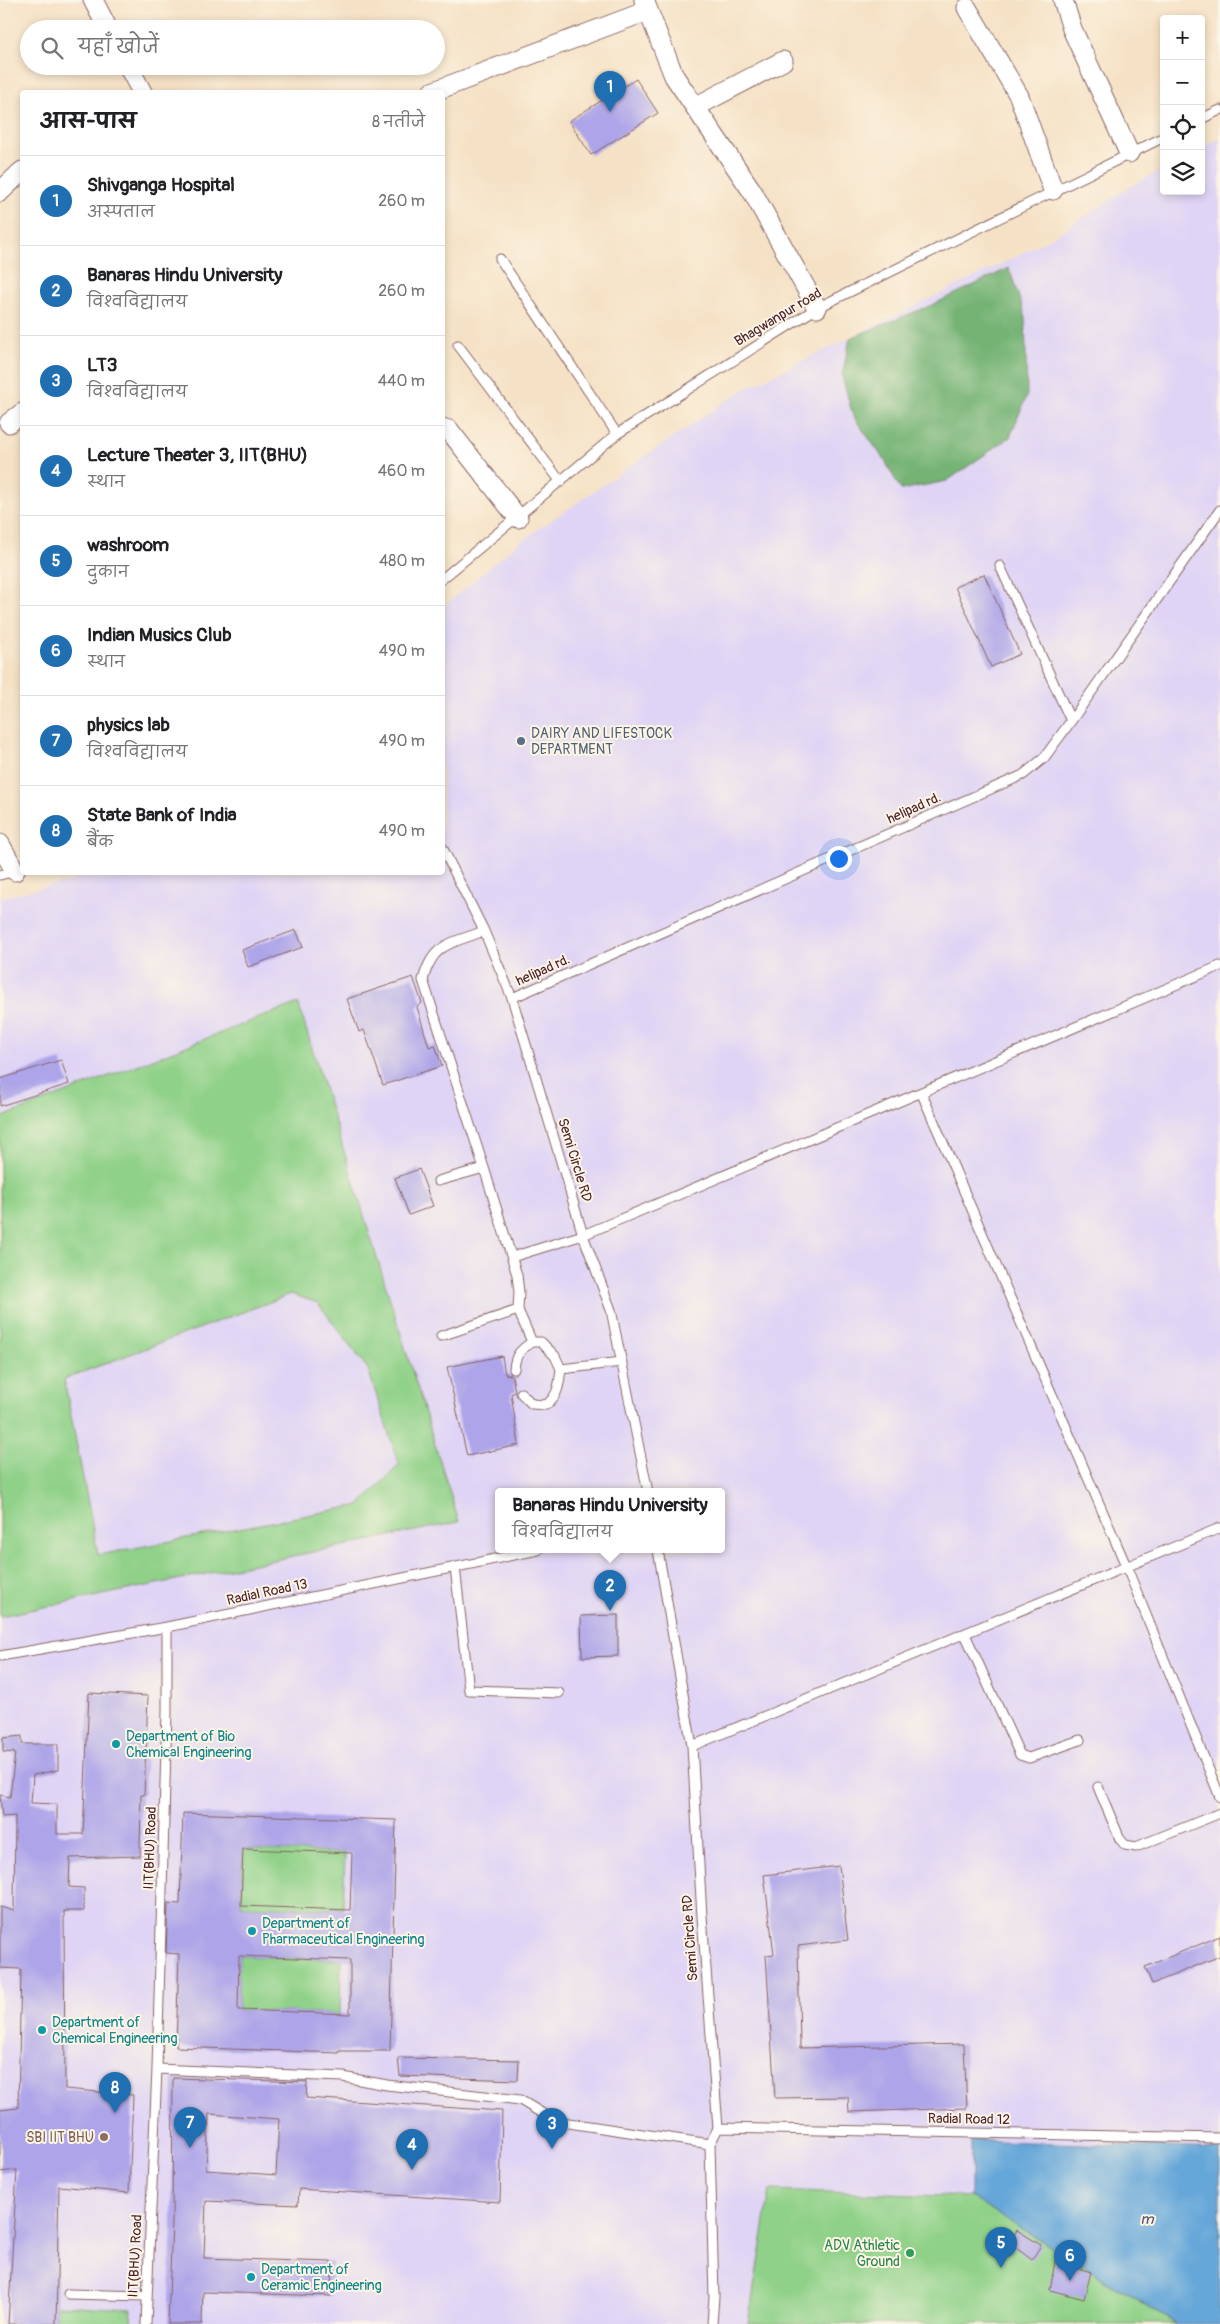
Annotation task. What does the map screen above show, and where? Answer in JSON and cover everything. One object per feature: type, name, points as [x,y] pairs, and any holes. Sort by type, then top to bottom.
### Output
[{"type":"street","points":[[93,0],[103,20]]},
{"type":"street","points":[[1062,0],[1072,29],[1129,153]]},
{"type":"street","points":[[437,90],[646,5],[674,76],[697,106],[752,191],[817,308]]},
{"type":"street","points":[[968,8],[1019,96],[1053,190]]},
{"type":"street","points":[[697,106],[783,61]]},
{"type":"street","points":[[132,75],[139,90]]},
{"type":"street","points":[[0,192],[20,173]]},
{"type":"street","points":[[445,429],[449,430],[518,518]]},
{"type":"street","points":[[0,844],[13,872]]},
{"type":"lane","points":[[1205,117],[1220,110]]},
{"type":"lane","name":"Bhagwanpur road","points":[[445,577],[617,434],[817,308],[1160,139]]},
{"type":"lane","points":[[500,259],[617,434]]},
{"type":"lane","points":[[458,345],[561,482]]},
{"type":"lane","name":"helipad rd.","points":[[512,998],[1023,775],[1044,758],[1072,721],[1220,510]]},
{"type":"lane","points":[[1000,566],[1072,721]]},
{"type":"lane","name":"Semi Circle RD","points":[[445,853],[484,931],[512,998],[583,1235],[612,1310],[647,1488]]},
{"type":"lane","points":[[484,931],[438,948],[427,963],[423,980],[512,1257],[519,1292],[518,1310],[532,1342]]},
{"type":"lane","points":[[512,1257],[583,1235],[922,1094],[1220,966]]},
{"type":"lane","points":[[922,1094],[1127,1568],[1220,1797]]},
{"type":"lane","points":[[438,1181],[484,1168]]},
{"type":"lane","points":[[441,1336],[518,1310]]},
{"type":"lane","points":[[514,1369],[515,1358],[521,1350],[532,1342],[541,1342],[555,1356],[561,1368],[559,1389],[546,1406],[532,1404],[520,1394]]},
{"type":"lane","points":[[561,1368],[622,1362]]},
{"type":"lane","points":[[692,1746],[1220,1528]]},
{"type":"lane","name":"Radial Road 13","points":[[0,1656],[167,1627],[523,1553]]},
{"type":"lane","name":"Semi Circle RD","points":[[659,1553],[692,1746],[702,1916],[718,2128]]},
{"type":"lane","points":[[455,1567],[469,1690],[559,1693]]},
{"type":"lane","name":"IIT(BHU) Road","points":[[146,2324],[157,2069],[167,1712],[167,1627]]},
{"type":"lane","points":[[965,1634],[1014,1746],[1020,1755],[1030,1758],[1080,1740]]},
{"type":"lane","points":[[1098,1787],[1120,1838],[1125,1845],[1136,1848],[1220,1813]]},
{"type":"lane","points":[[157,2069],[343,2077],[387,2085],[520,2100],[555,2122],[710,2144]]},
{"type":"lane","points":[[712,2324],[714,2297],[710,2144],[718,2128]]},
{"type":"lane","name":"Radial Road 12","points":[[718,2128],[1220,2138]]},
{"type":"lane","points":[[68,2294],[146,2296]]},
{"type":"shaded area","points":[[1220,138],[1220,2324],[0,2324],[0,898],[71,881],[81,875],[445,875],[445,605],[518,543],[741,391],[1053,237],[1133,185],[1160,170],[1160,195],[1205,195],[1205,146]]},
{"type":"green space","points":[[1009,268],[1025,315],[1027,395],[1010,437],[947,481],[901,490],[885,461],[853,416],[842,376],[850,338],[932,305]]},
{"type":"green space","points":[[298,1003],[459,1522],[0,1616],[0,1118]],"holes":[[[291,1294],[318,1303],[368,1369],[399,1465],[360,1505],[98,1555],[64,1379]]]},
{"type":"green space","points":[[243,1849],[345,1853],[343,1909],[241,1906]]},
{"type":"green space","points":[[239,1956],[341,1960],[340,2014],[238,2010]]},
{"type":"green space","name":"ADV Athletic Ground","points":[[770,2190],[971,2197],[1176,2324],[748,2324]]},
{"type":"green space","points":[[57,2305],[132,2309],[131,2324],[56,2324]]},
{"type":"water","name":"m","points":[[971,2140],[1220,2149],[1220,2324],[1177,2324],[971,2197]]},
{"type":"building","points":[[636,79],[658,113],[591,155],[569,121]]},
{"type":"building","points":[[984,574],[1020,654],[991,667],[955,587]]},
{"type":"building","points":[[296,930],[303,947],[248,967],[242,950]]},
{"type":"building","points":[[413,977],[422,1003],[417,1007],[429,1047],[435,1045],[442,1066],[383,1085],[364,1030],[359,1032],[347,999]]},
{"type":"building","points":[[61,1060],[69,1084],[0,1106],[0,1079]]},
{"type":"building","points":[[419,1169],[433,1206],[409,1215],[395,1178]]},
{"type":"building","points":[[502,1356],[505,1374],[512,1375],[515,1392],[511,1394],[519,1445],[467,1456],[447,1367]]},
{"type":"building","points":[[618,1615],[618,1656],[582,1657],[581,1616]]},
{"type":"building","name":"Department of Chemical Engineering","points":[[89,1693],[148,1696],[144,1795],[141,1795],[140,1856],[70,1858],[69,1887],[84,1888],[84,1911],[64,1911],[65,2089],[133,2095],[129,2193],[59,2186],[56,2324],[8,2324],[17,2170],[0,2172],[0,2110],[18,2108],[21,1969],[0,1968],[0,1907],[14,1911],[15,1816],[2,1817],[0,1795],[10,1797],[15,1753],[3,1752],[3,1738],[22,1736],[22,1744],[58,1744],[58,1770],[33,1775],[31,1803],[57,1804],[57,1834],[83,1834]]},
{"type":"building","name":"Department of Pharmaceutical Engineering","points":[[183,1813],[396,1820],[390,2051],[339,2051],[339,2053],[176,2047],[179,1954],[166,1953],[168,1903],[180,1904]],"holes":[[[243,1849],[352,1853],[350,1910],[241,1906]],[[239,1956],[350,1960],[350,2014],[238,2010]]]},
{"type":"building","points":[[839,1866],[848,1940],[798,1946],[800,2048],[964,2044],[967,2108],[849,2112],[848,2097],[775,2098],[766,1955],[774,1954],[764,1875]]},
{"type":"building","points":[[1220,1936],[1220,1956],[1152,1984],[1145,1967]]},
{"type":"building","points":[[398,2058],[519,2060],[518,2080],[400,2076]]},
{"type":"building","points":[[173,2078],[307,2082],[306,2098],[502,2111],[500,2202],[299,2189],[298,2205],[206,2201],[204,2258],[332,2262],[331,2296],[203,2292],[202,2324],[168,2324],[172,2221]],"holes":[[[209,2114],[279,2119],[276,2175],[206,2170]]]},
{"type":"building","points":[[1017,2230],[1041,2245],[1032,2260],[1010,2243]]},
{"type":"building","points":[[1055,2261],[1091,2272],[1084,2299],[1050,2290]]},
{"type":"place","name":"Shivganga Hospital","points":[[610,112]]},
{"type":"place","name":"DAIRY AND LIFESTOCK DEPARTMENT","points":[[521,741]]},
{"type":"place","name":"Banaras Hindu University","points":[[610,1611]]},
{"type":"place","name":"Department of Bio Chemical Engineering","points":[[116,1744]]},
{"type":"place","name":"Department of Pharmaceutical Engineering","points":[[252,1931]]},
{"type":"place","name":"Department of Chemical Engineering","points":[[42,2030]]},
{"type":"place","name":"State Bank of India","points":[[115,2113]]},
{"type":"place","name":"SBI IIT BHU","points":[[104,2137]]},
{"type":"place","name":"physics lab","points":[[190,2148]]},
{"type":"place","name":"LT3","points":[[552,2149]]},
{"type":"place","name":"Lecture Theater 3, IIT(BHU)","points":[[412,2170]]},
{"type":"place","name":"ADV Athletic Ground","points":[[910,2253]]},
{"type":"place","name":"washroom","points":[[1001,2268]]},
{"type":"place","name":"Department of Ceramic Engineering","points":[[251,2277]]},
{"type":"place","name":"Indian Musics Club","points":[[1070,2281]]}]
